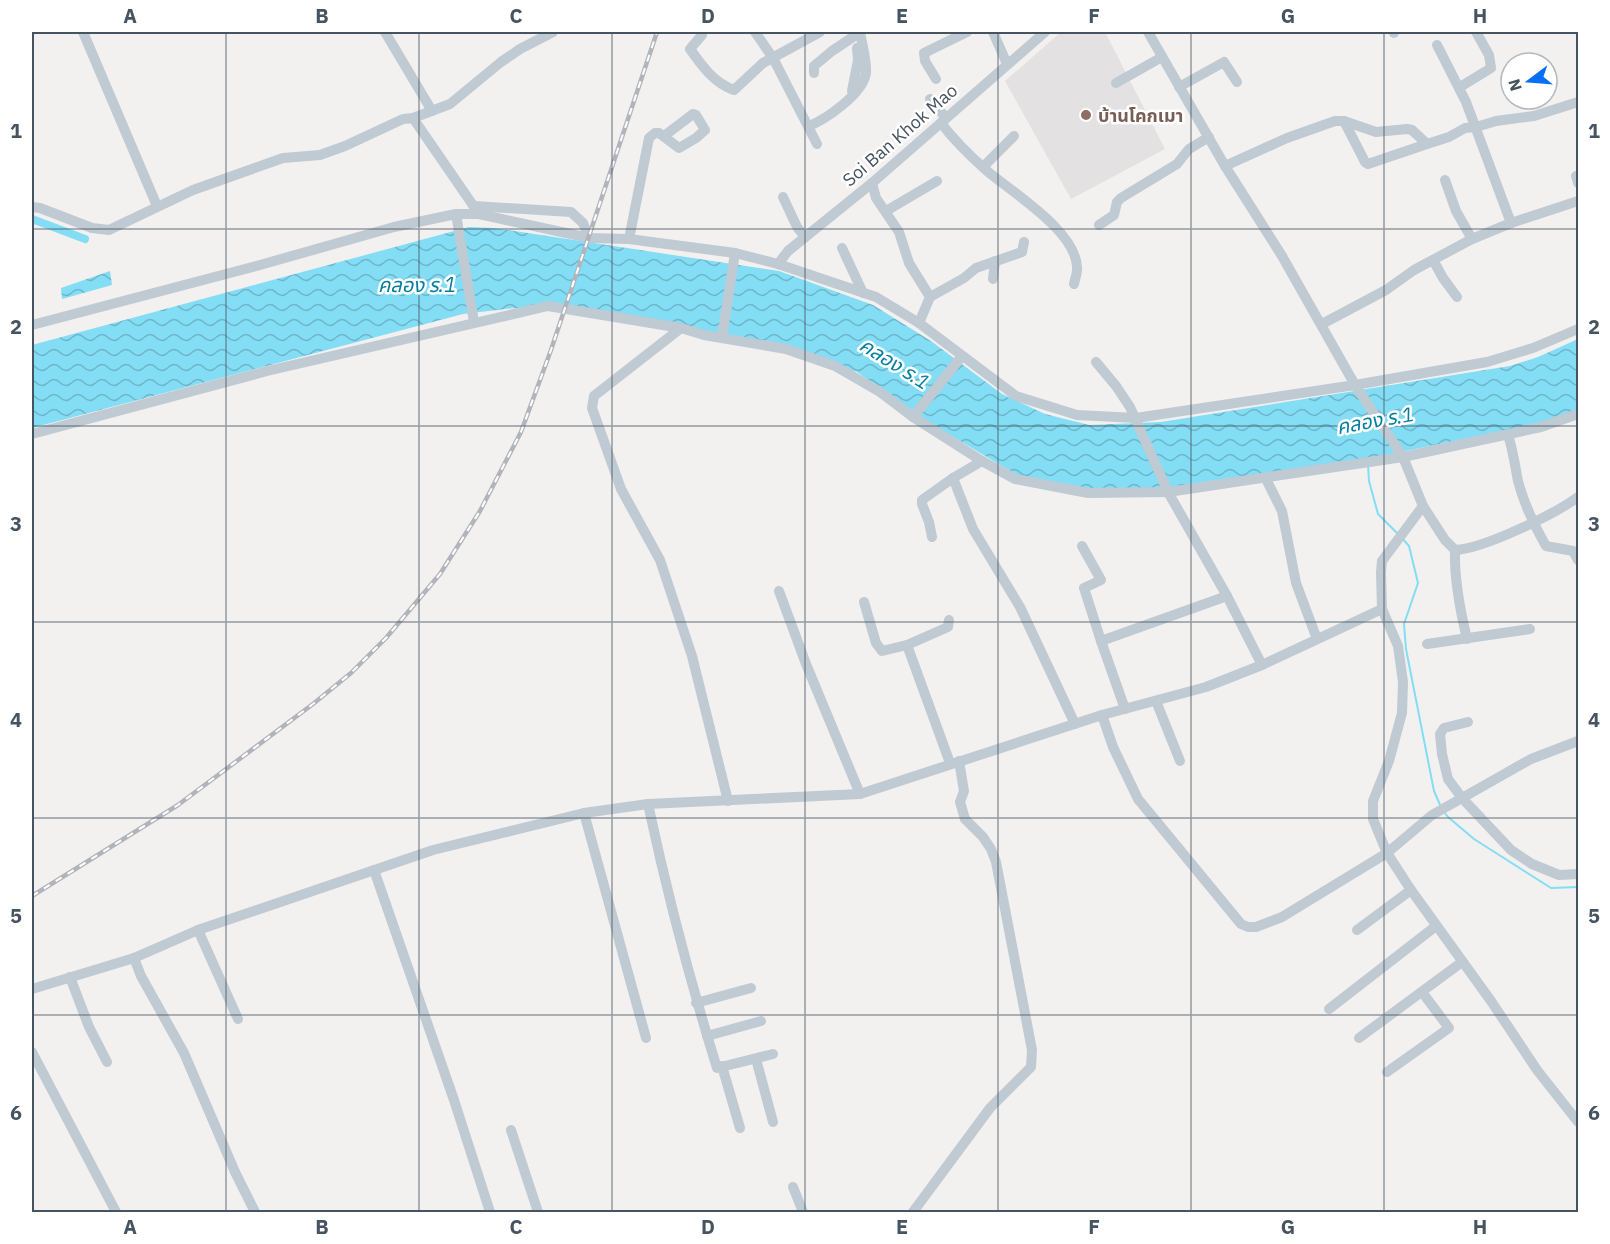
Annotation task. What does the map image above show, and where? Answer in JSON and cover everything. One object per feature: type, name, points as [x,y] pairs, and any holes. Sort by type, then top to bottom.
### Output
[{"type":"street","points":[[83,32],[157,206]]},
{"type":"street","points":[[385,32],[432,111]]},
{"type":"street","points":[[32,207],[92,228],[109,230],[157,206],[283,158],[320,155],[403,119],[413,118],[450,104],[501,62],[553,32]]},
{"type":"street","points":[[755,32],[773,58],[817,144]]},
{"type":"street","points":[[702,35],[690,50],[723,86],[734,90],[763,63],[820,32]]},
{"type":"street","points":[[936,79],[925,61],[924,53],[967,32]]},
{"type":"street","points":[[993,32],[1007,64]]},
{"type":"street","name":"Soi Ban Khok Mao","points":[[778,264],[788,251],[872,183],[1045,32]]},
{"type":"street","points":[[1148,32],[1322,324],[1355,385],[1403,457],[1423,506],[1445,540],[1455,550],[1466,550],[1533,522],[1578,497]]},
{"type":"street","points":[[1460,87],[1491,68],[1489,55],[1476,32]]},
{"type":"street","points":[[809,126],[828,117],[865,78],[866,71],[857,33],[814,66],[814,73]]},
{"type":"street","points":[[1437,45],[1460,87],[1511,223]]},
{"type":"street","points":[[1116,83],[1162,57]]},
{"type":"street","points":[[1179,87],[1224,62],[1237,82]]},
{"type":"street","points":[[930,99],[958,144],[1039,211],[1062,235],[1073,253],[1078,270],[1074,284]]},
{"type":"street","points":[[1344,121],[1368,164],[1449,137],[1465,128],[1534,116],[1578,102]]},
{"type":"street","points":[[413,118],[477,210],[589,238],[628,239],[778,264],[876,297],[919,323],[1016,396],[1077,415],[1136,418],[1355,385],[1487,362],[1533,348],[1578,329]]},
{"type":"street","points":[[1226,166],[1317,126],[1335,121],[1344,121],[1376,132],[1412,130],[1427,144]]},
{"type":"street","points":[[628,239],[648,141],[655,133],[664,136]]},
{"type":"street","points":[[983,167],[1014,136]]},
{"type":"street","points":[[1099,225],[1114,215],[1117,201],[1177,164],[1190,149],[1209,137]]},
{"type":"street","points":[[1445,180],[1456,211],[1472,239]]},
{"type":"street","points":[[886,211],[937,181]]},
{"type":"street","points":[[872,183],[876,198],[899,232],[909,263],[930,297]]},
{"type":"street","points":[[783,197],[796,226],[805,237]]},
{"type":"street","points":[[1322,324],[1386,290],[1414,270],[1472,239],[1511,223],[1578,201]]},
{"type":"street","points":[[32,325],[394,227],[477,210],[571,212],[583,223],[589,238]]},
{"type":"street","points":[[456,214],[474,322]]},
{"type":"street","points":[[919,323],[930,297],[963,284],[976,268],[1022,252],[1024,242]]},
{"type":"street","points":[[842,248],[863,293]]},
{"type":"street","points":[[722,334],[734,257]]},
{"type":"street","points":[[1433,260],[1457,297]]},
{"type":"street","points":[[993,279],[994,261]]},
{"type":"street","points":[[32,434],[267,371],[548,306],[722,334],[786,349],[835,366],[880,392],[913,417],[982,461],[1015,479],[1088,493],[1168,492],[1403,457],[1541,428],[1578,414]]},
{"type":"street","points":[[681,328],[594,396],[592,408],[621,489],[660,560],[692,656],[728,801]]},
{"type":"street","points":[[913,417],[962,356]]},
{"type":"street","points":[[1096,362],[1116,386],[1136,418],[1168,492],[1227,596],[1262,665]]},
{"type":"street","points":[[1508,435],[1518,480],[1533,522],[1546,546],[1573,551],[1578,560]]},
{"type":"street","points":[[932,537],[922,500],[982,461]]},
{"type":"street","points":[[1265,477],[1282,511],[1296,583],[1317,639]]},
{"type":"street","points":[[953,478],[973,529],[1020,607],[1075,724]]},
{"type":"street","points":[[1423,506],[1382,561],[1382,609],[1398,646],[1403,682],[1402,713],[1389,760],[1372,801],[1373,819],[1387,853],[1411,890],[1537,1070],[1578,1122]]},
{"type":"street","points":[[1082,546],[1101,580],[1084,588],[1125,709]]},
{"type":"street","points":[[1455,550],[1454,566],[1459,608],[1467,639]]},
{"type":"street","points":[[779,591],[806,664],[860,794]]},
{"type":"street","points":[[1101,641],[1227,596]]},
{"type":"street","points":[[864,602],[879,650],[882,651],[907,645],[948,627],[949,620]]},
{"type":"street","points":[[32,989],[134,958],[198,930],[433,850],[584,813],[648,804],[860,794],[1102,715],[1206,687],[1262,665],[1382,609]]},
{"type":"street","points":[[1427,644],[1530,629]]},
{"type":"street","points":[[907,645],[964,791],[960,802],[964,819],[983,837],[991,849],[1002,888],[1032,1050],[1030,1067],[990,1108],[913,1212]]},
{"type":"street","points":[[1156,701],[1180,762]]},
{"type":"street","points":[[1102,715],[1113,747],[1138,799],[1241,924],[1248,927],[1256,927],[1282,917],[1387,853],[1432,814],[1531,759],[1578,741]]},
{"type":"street","points":[[1468,722],[1444,728],[1440,734],[1442,754],[1449,779],[1462,798],[1511,850],[1532,864],[1558,875],[1578,874]]},
{"type":"street","points":[[648,804],[668,899],[696,1003],[717,1068],[773,1054]]},
{"type":"street","points":[[584,813],[646,1038]]},
{"type":"street","points":[[374,870],[474,1158],[490,1212]]},
{"type":"street","points":[[1357,930],[1411,890]]},
{"type":"street","points":[[1329,1009],[1436,926]]},
{"type":"street","points":[[198,930],[238,1019]]},
{"type":"street","points":[[134,958],[141,976],[184,1053],[235,1172],[255,1212]]},
{"type":"street","points":[[1359,1038],[1462,962]]},
{"type":"street","points":[[70,977],[89,1027],[107,1062]]},
{"type":"street","points":[[696,1003],[751,988]]},
{"type":"street","points":[[1387,1072],[1449,1028],[1422,992]]},
{"type":"street","points":[[707,1036],[761,1021]]},
{"type":"street","points":[[32,1052],[116,1212]]},
{"type":"street","points":[[756,1059],[773,1122]]},
{"type":"street","points":[[722,1066],[740,1128]]},
{"type":"street","points":[[511,1130],[538,1212]]},
{"type":"street","points":[[793,1186],[803,1212]]},
{"type":"shaded area","name":"บ้านโคกเมา","points":[[1061,32],[1105,32],[1165,149],[1071,199],[1005,81]]},
{"type":"water","name":"คลอง ร.1","points":[[469,227],[494,228],[779,271],[873,305],[931,341],[1002,394],[1045,414],[1089,425],[1161,422],[1510,366],[1538,357],[1578,339],[1578,409],[1547,422],[1367,459],[1174,488],[1087,489],[1017,475],[920,417],[857,372],[779,345],[552,309],[514,308],[463,314],[32,428],[32,345]]},
{"type":"water","points":[[110,271],[112,285],[62,299],[61,288]]},
{"type":"waterway","points":[[32,219],[85,239]]},
{"type":"waterway","points":[[1368,465],[1369,481],[1378,514],[1398,534]]},
{"type":"waterway","points":[[1402,538],[1409,546],[1418,583],[1404,624],[1406,649],[1434,791],[1441,807]]},
{"type":"waterway","points":[[1444,812],[1474,839],[1551,888],[1578,887]]},
{"type":"railway","points":[[32,896],[178,805],[313,704],[351,673],[386,638],[440,574],[480,511],[521,432],[551,350],[657,32]]},
{"type":"place","name":"บ้านโคกเมา","points":[[1086,115]]}]
